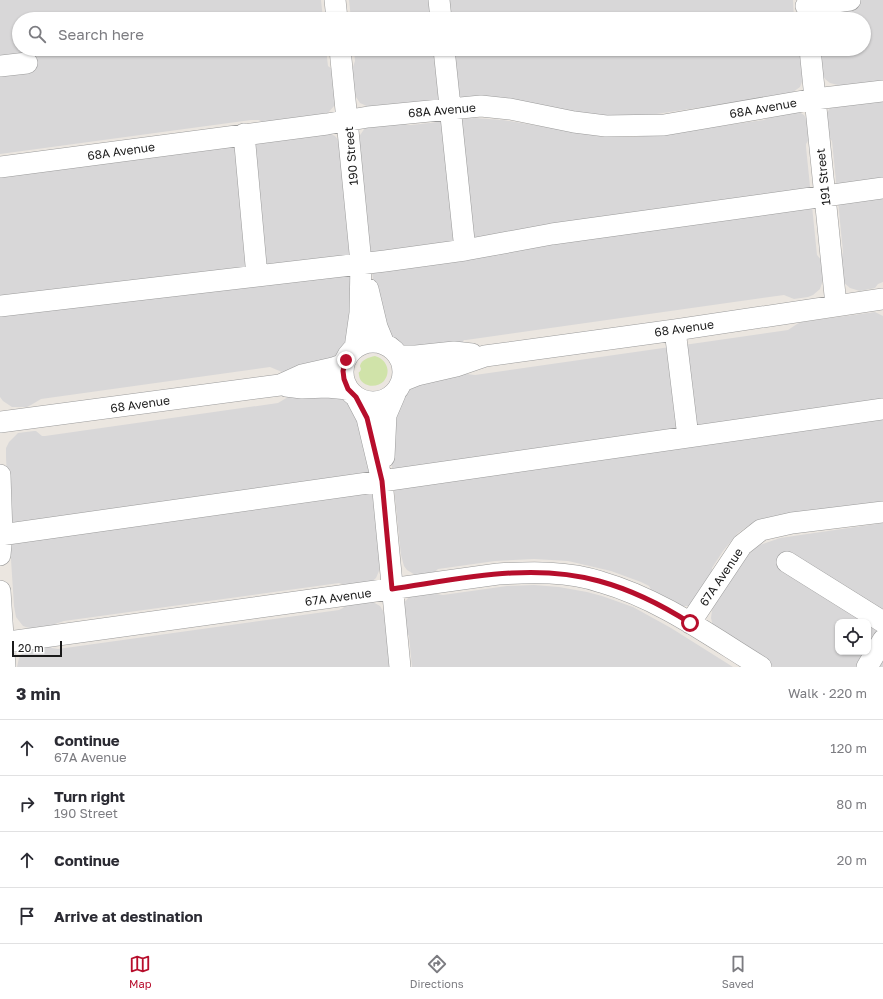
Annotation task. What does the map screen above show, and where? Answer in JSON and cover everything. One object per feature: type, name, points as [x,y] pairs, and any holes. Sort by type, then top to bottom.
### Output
[{"type":"street","points":[[335,0],[336,12]]},
{"type":"street","points":[[439,0],[440,12]]},
{"type":"street","points":[[806,8],[850,0]]},
{"type":"street","name":"190 Street","points":[[341,56],[361,263],[360,313],[350,356]]},
{"type":"street","points":[[445,56],[465,250]]},
{"type":"street","name":"191 Street","points":[[811,56],[836,305]]},
{"type":"street","points":[[0,66],[28,63]]},
{"type":"street","name":"68A Avenue","points":[[0,167],[348,120],[481,106],[510,109],[574,122],[606,126],[664,125],[815,99],[883,90]]},
{"type":"street","points":[[244,134],[257,276]]},
{"type":"street","points":[[0,306],[465,250],[552,234],[883,188]]},
{"type":"street","name":"190 Street","points":[[361,263],[377,327],[391,350]]},
{"type":"street","name":"68 Avenue","points":[[398,388],[417,374],[456,366],[485,356],[883,299]]},
{"type":"street","points":[[675,330],[688,437]]},
{"type":"street","points":[[382,481],[386,415],[398,388],[403,366],[391,350],[369,342],[362,344],[350,356],[343,371],[344,379],[367,418],[382,481],[400,667]]},
{"type":"street","name":"68 Avenue","points":[[391,350],[416,356],[454,352],[485,356]]},
{"type":"street","name":"68 Avenue","points":[[280,385],[302,375],[333,368],[350,356]]},
{"type":"street","name":"68 Avenue","points":[[0,422],[280,385],[302,388],[333,387],[352,393]]},
{"type":"street","points":[[352,393],[363,401],[374,403],[385,400],[398,388]]},
{"type":"street","points":[[1,535],[883,409]]},
{"type":"street","points":[[0,475],[0,555]]},
{"type":"street","name":"67A Avenue","points":[[2,643],[498,574],[526,572],[562,574],[600,581],[661,605],[690,623],[742,545],[761,530],[792,523],[883,512]]},
{"type":"street","points":[[787,562],[883,622]]},
{"type":"street","points":[[0,591],[2,643],[5,667]]},
{"type":"street","points":[[690,623],[761,667]]},
{"type":"street","points":[[867,667],[883,640]]},
{"type":"shaded area","points":[[0,0],[321,0],[322,12],[12,12],[12,56],[327,56],[328,66],[332,69],[336,101],[334,106],[327,114],[265,124],[259,120],[251,120],[0,154]]},
{"type":"shaded area","points":[[349,0],[793,0],[794,12],[350,12]]},
{"type":"shaded area","points":[[819,0],[883,0],[883,81],[842,86],[830,83],[825,79],[822,74],[819,56],[871,56],[871,12],[820,12]]},
{"type":"shaded area","points":[[355,56],[799,56],[802,58],[803,79],[800,87],[793,92],[784,95],[636,117],[369,107],[360,103],[354,94],[350,71],[355,61]]},
{"type":"shaded area","points":[[883,101],[883,282],[878,284],[875,288],[860,291],[850,288],[843,282],[839,258],[843,252],[832,141],[827,135],[825,116],[830,108]]},
{"type":"shaded area","points":[[799,112],[804,115],[809,124],[809,139],[806,147],[817,255],[822,261],[824,277],[820,289],[813,295],[794,299],[784,295],[464,340],[462,343],[409,348],[401,345],[389,336],[377,309],[369,249],[358,138],[365,128],[404,122],[407,125],[411,125],[474,118],[503,120],[605,137],[634,137],[764,120],[770,117]]},
{"type":"shaded area","points":[[329,133],[335,136],[339,141],[356,308],[348,343],[343,350],[317,366],[282,372],[270,367],[41,399],[27,407],[12,407],[3,401],[0,397],[0,176]]},
{"type":"shaded area","points":[[875,312],[883,316],[883,502],[759,521],[748,526],[738,533],[723,551],[712,568],[712,575],[689,606],[677,606],[654,595],[649,586],[641,582],[611,571],[568,561],[534,559],[495,561],[438,569],[432,574],[417,576],[407,570],[404,566],[401,555],[392,470],[391,423],[402,397],[408,388],[463,372],[466,374],[475,375],[788,330],[802,322]]},
{"type":"shaded area","points":[[323,392],[348,400],[355,408],[372,469],[364,477],[22,525],[9,521],[6,448],[9,442],[18,433],[36,431],[42,436],[45,436],[278,403],[288,397]]},
{"type":"shaded area","points":[[363,490],[374,494],[380,563],[376,578],[370,583],[348,586],[339,583],[64,621],[55,624],[53,627],[35,630],[23,626],[16,617],[10,544]]},
{"type":"shaded area","points":[[883,523],[883,667],[773,667],[722,635],[713,626],[711,618],[714,605],[748,555],[760,545],[780,538]]},
{"type":"shaded area","points":[[534,585],[559,587],[587,592],[633,607],[671,628],[733,667],[412,667],[409,636],[404,630],[402,605],[410,596],[430,591],[443,595],[507,586]]},
{"type":"shaded area","points":[[371,601],[380,606],[386,616],[390,667],[17,667],[19,658],[29,647],[50,646],[58,649],[339,610],[349,602]]},
{"type":"green space","points":[[375,356],[385,363],[388,373],[381,384],[369,386],[360,379],[360,366],[364,360]]},
{"type":"route","points":[[346,360],[343,371],[346,386],[356,397],[367,418],[382,481],[392,589],[498,574],[538,572],[562,574],[600,581],[631,592],[661,605],[690,623]]}]
